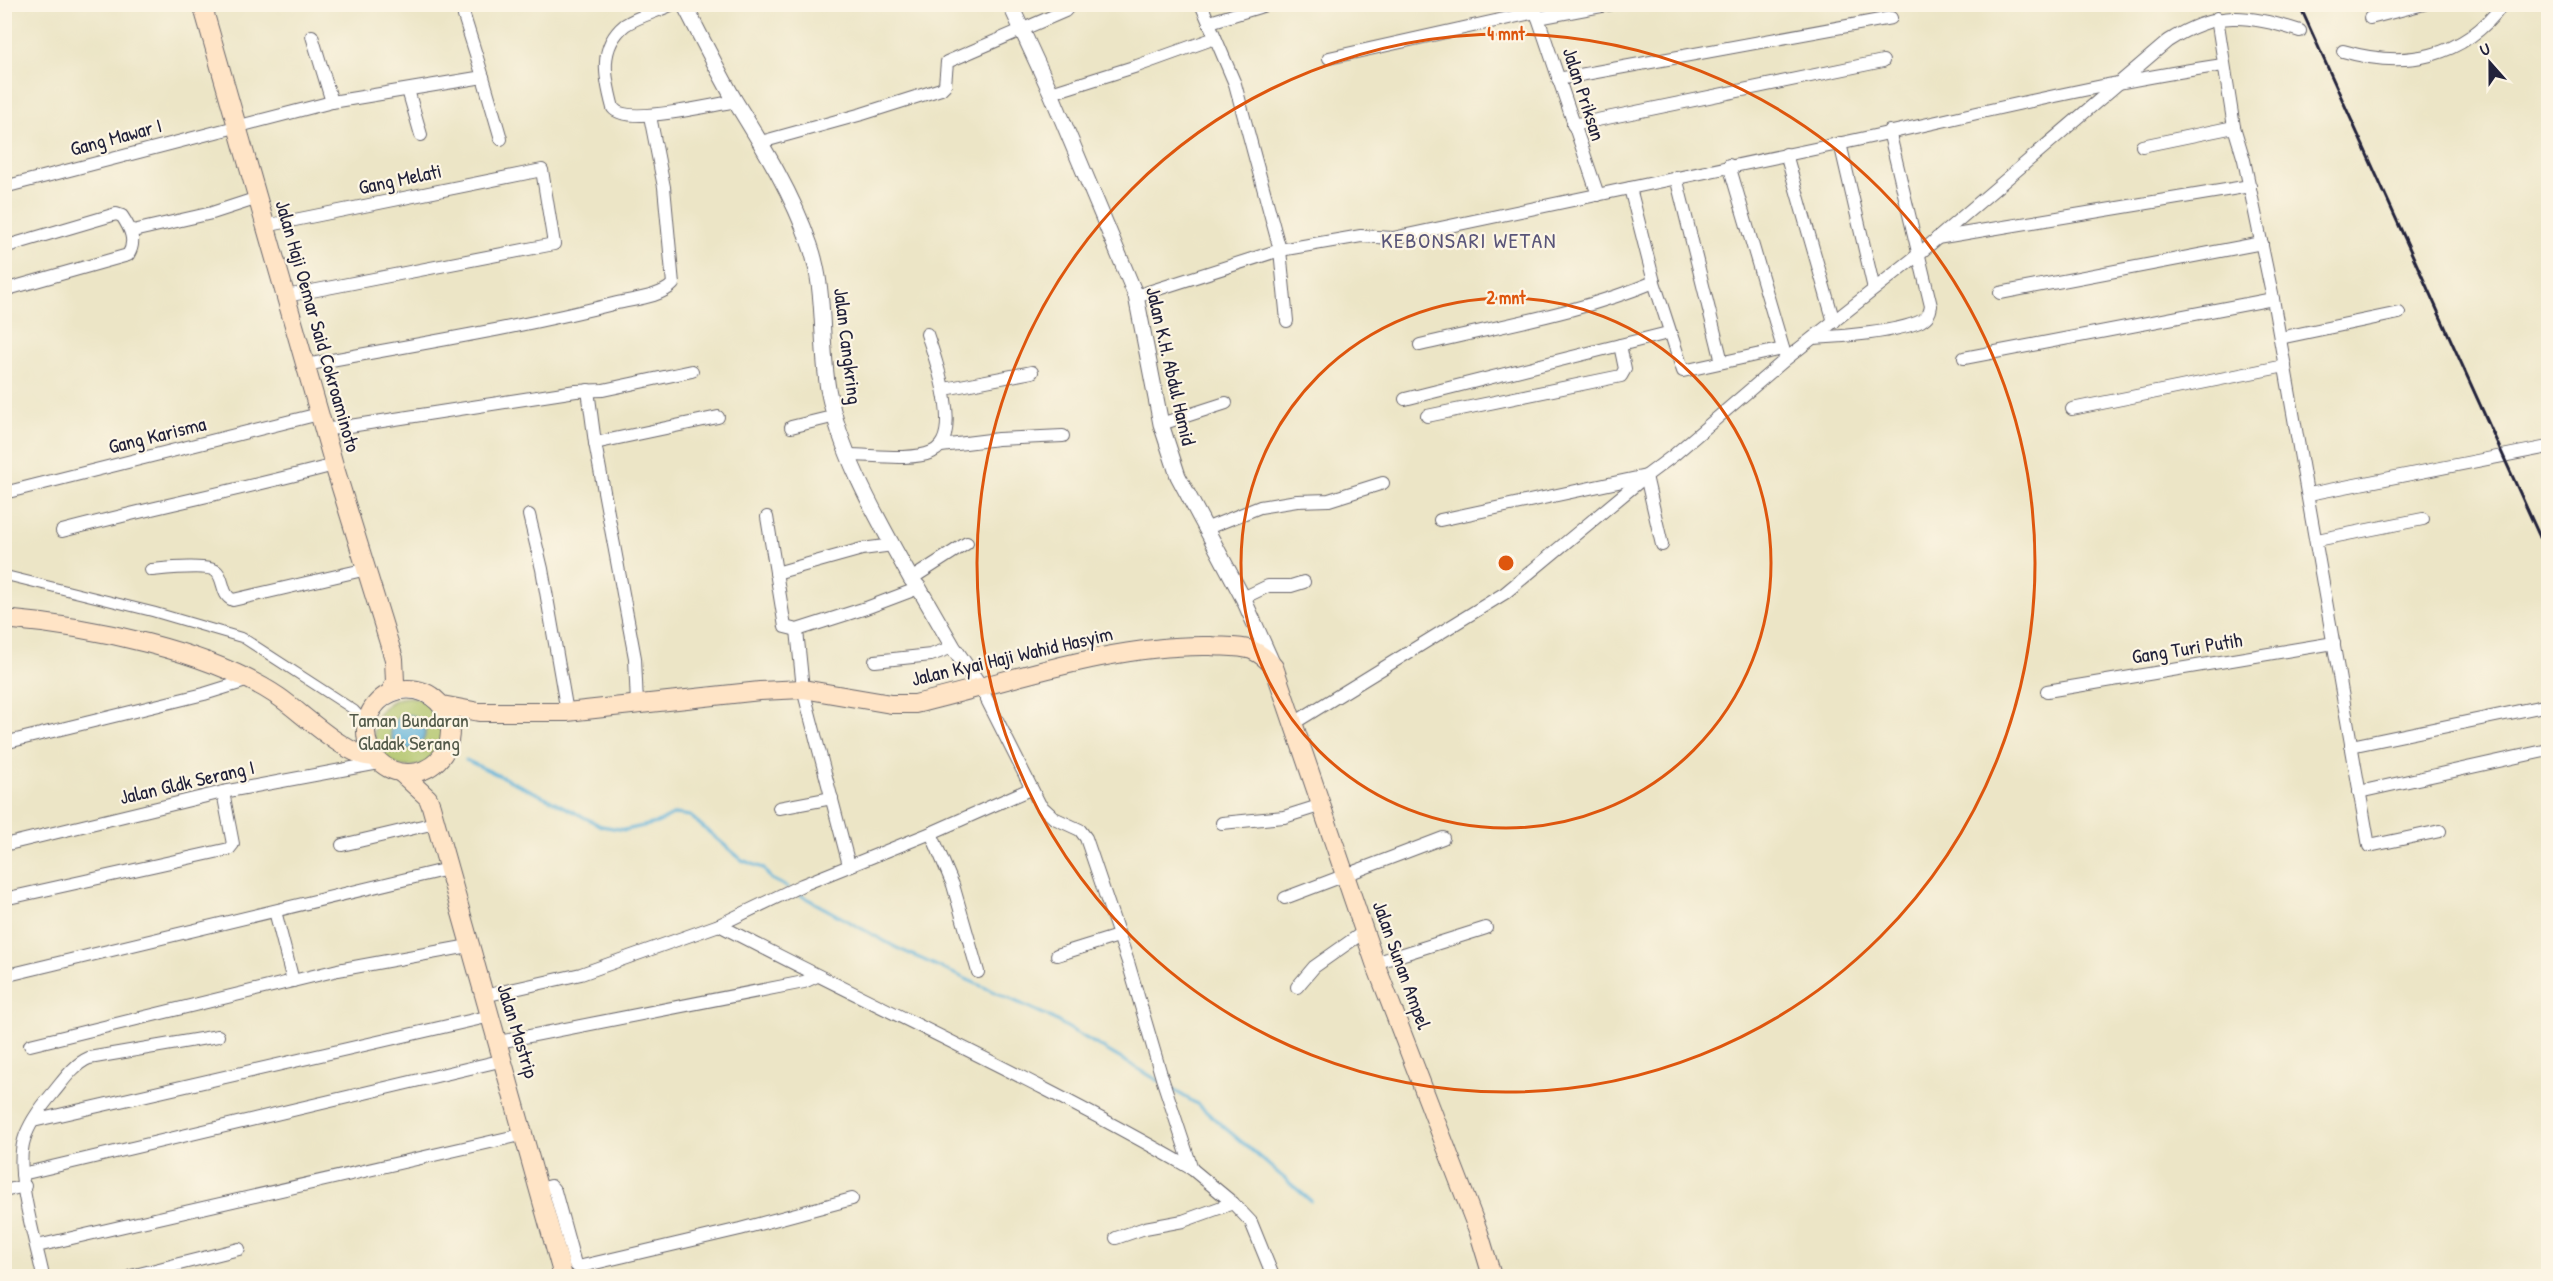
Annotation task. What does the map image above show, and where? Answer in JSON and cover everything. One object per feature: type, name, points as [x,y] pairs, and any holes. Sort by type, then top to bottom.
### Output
[{"type":"main road","name":"Jalan Haji Oemar Said Cokroaminoto","points":[[202,4],[334,465],[394,659]]},
{"type":"main road","points":[[4,619],[123,638],[189,656],[249,680],[278,697],[340,743],[376,760],[390,770],[402,774],[415,773],[427,770],[438,762]]},
{"type":"main road","name":"Jalan Kyai Haji Wahid Hasyim","points":[[442,705],[479,712],[567,712],[760,691],[803,689],[891,704],[915,704],[1127,652],[1184,646],[1234,647],[1252,650],[1262,655],[1274,667]]},
{"type":"main road","points":[[390,693],[395,682],[394,659]]},
{"type":"main road","points":[[394,659],[402,673],[421,693]]},
{"type":"main road","name":"Jalan Sunan Ampel","points":[[1274,667],[1375,963],[1479,1233],[1492,1276]]},
{"type":"main road","points":[[376,760],[366,730],[371,711],[379,700],[390,693],[404,689],[432,695],[442,705],[451,729],[450,741],[438,762],[428,798],[402,774]]},
{"type":"main road","points":[[451,729],[466,717],[479,712]]},
{"type":"main road","points":[[340,743],[366,730]]},
{"type":"main road","name":"Jalan Mastrip","points":[[428,798],[539,1189],[566,1269]]},
{"type":"street","points":[[673,4],[626,24],[611,41],[604,57],[611,103],[616,113],[625,116],[650,116],[736,101]]},
{"type":"street","name":"Jalan Cangkring","points":[[684,4],[736,101],[790,193],[817,264],[828,385],[836,416],[858,478],[915,583],[953,647],[981,688]]},
{"type":"street","name":"Jalan K.H. Abdul Hamid","points":[[1010,4],[1051,93],[1136,296],[1161,424],[1178,476],[1243,598],[1274,667]]},
{"type":"street","points":[[761,142],[941,89],[945,85],[947,62],[1065,10],[1071,4]]},
{"type":"street","points":[[1201,4],[1234,84],[1280,250],[1287,321]]},
{"type":"street","points":[[1210,22],[1269,4]]},
{"type":"street","points":[[1329,58],[1536,12],[1611,4]]},
{"type":"street","points":[[2370,18],[2424,4]]},
{"type":"street","points":[[2343,51],[2370,59],[2409,60],[2444,52],[2474,34],[2504,4]]},
{"type":"street","name":"Jalan Priksan","points":[[1536,12],[1598,195]]},
{"type":"street","points":[[464,16],[501,139]]},
{"type":"street","points":[[1558,79],[1891,18]]},
{"type":"street","points":[[1294,723],[1505,593],[1674,455],[1785,354],[1814,338],[1919,254],[2169,40],[2187,28],[2217,18],[2262,18],[2300,31]]},
{"type":"street","points":[[2217,18],[2234,127],[2262,243],[2309,494],[2369,846],[2440,831]]},
{"type":"street","points":[[312,36],[332,102]]},
{"type":"street","points":[[1051,93],[1215,38]]},
{"type":"street","points":[[1573,125],[1883,61]]},
{"type":"street","points":[[1136,296],[1280,250],[1361,236],[1393,238],[2121,82],[2223,65]]},
{"type":"street","name":"Gang Mawar I","points":[[4,188],[332,102],[483,77]]},
{"type":"street","points":[[408,90],[421,135]]},
{"type":"street","points":[[305,365],[578,313],[658,293],[671,287],[673,284],[664,187],[650,116]]},
{"type":"street","points":[[2142,146],[2234,127]]},
{"type":"street","points":[[1814,338],[1854,335],[1921,321],[1928,316],[1931,306],[1889,131]]},
{"type":"street","points":[[1840,143],[1874,289]]},
{"type":"street","points":[[1786,154],[1834,322]]},
{"type":"street","points":[[1729,165],[1785,354]]},
{"type":"street","name":"Gang Melati","points":[[265,226],[542,170],[554,244],[286,296]]},
{"type":"street","points":[[1676,177],[1722,362]]},
{"type":"street","points":[[1935,238],[2250,186]]},
{"type":"street","points":[[1630,188],[1668,333],[1683,371],[1722,362],[1785,354]]},
{"type":"street","points":[[133,231],[212,213],[258,198]]},
{"type":"street","points":[[4,247],[110,215],[122,216],[133,231],[128,255],[4,290]]},
{"type":"street","points":[[2000,293],[2262,243]]},
{"type":"street","points":[[1420,345],[1620,296],[1654,282]]},
{"type":"street","points":[[1964,358],[2273,299]]},
{"type":"street","points":[[2280,338],[2399,313]]},
{"type":"street","points":[[927,333],[945,389],[946,431],[941,446]]},
{"type":"street","points":[[1406,399],[1668,333]]},
{"type":"street","points":[[1427,416],[1621,376],[1625,369],[1620,345]]},
{"type":"street","points":[[2072,409],[2285,366]]},
{"type":"street","name":"Gang Karisma","points":[[4,493],[322,422],[603,390],[692,371]]},
{"type":"street","points":[[945,389],[1032,372]]},
{"type":"street","points":[[588,390],[595,442],[635,658],[637,705]]},
{"type":"street","points":[[1161,424],[1226,403]]},
{"type":"street","points":[[791,427],[836,416]]},
{"type":"street","points":[[595,442],[718,417]]},
{"type":"street","points":[[849,455],[915,456],[933,452],[941,446],[998,439],[1063,436]]},
{"type":"street","points":[[2309,494],[2548,447]]},
{"type":"street","points":[[62,531],[150,508],[248,488],[334,465]]},
{"type":"street","points":[[1440,520],[1646,476]]},
{"type":"street","points":[[1646,476],[1662,545]]},
{"type":"street","points":[[1205,529],[1260,507],[1297,501],[1329,500],[1383,483]]},
{"type":"street","points":[[529,515],[542,569],[567,712]]},
{"type":"street","points":[[767,517],[785,628],[797,630],[866,608],[915,583],[967,543]]},
{"type":"street","points":[[2317,540],[2423,519]]},
{"type":"street","points":[[776,573],[862,549],[893,545]]},
{"type":"street","points":[[151,570],[213,570],[218,573],[226,596],[232,600],[367,569]]},
{"type":"street","points":[[4,575],[154,612],[243,638],[354,710],[366,730]]},
{"type":"street","points":[[1243,598],[1268,586],[1291,586],[1304,582]]},
{"type":"street","points":[[1234,647],[1250,636],[1254,621]]},
{"type":"street","points":[[797,630],[803,689],[849,865]]},
{"type":"street","name":"Gang Turi Putih","points":[[2047,691],[2334,643]]},
{"type":"street","points":[[874,662],[930,655],[953,647]]},
{"type":"street","points":[[4,743],[204,694],[249,680]]},
{"type":"street","points":[[981,688],[1030,789],[1041,805],[1054,818],[1080,830],[1086,838],[1128,962],[1192,1169]]},
{"type":"street","points":[[421,693],[443,714],[447,727],[446,740],[441,752],[421,768],[397,768],[386,763],[378,755],[371,738],[371,721],[381,705],[397,695],[421,693]]},
{"type":"street","points":[[2351,746],[2548,705]]},
{"type":"street","points":[[2359,792],[2548,750]]},
{"type":"street","name":"Jalan Gldk Serang I","points":[[4,845],[223,792],[376,760]]},
{"type":"street","points":[[484,996],[581,974],[719,925],[802,885],[931,833],[1030,789]]},
{"type":"street","points":[[4,899],[229,849],[233,844],[223,792]]},
{"type":"street","points":[[778,808],[832,798]]},
{"type":"street","points":[[1222,824],[1284,818],[1322,805]]},
{"type":"street","points":[[342,845],[435,823]]},
{"type":"street","points":[[931,833],[953,885],[978,972]]},
{"type":"street","points":[[1285,898],[1443,838]]},
{"type":"street","points":[[4,976],[448,869]]},
{"type":"street","points":[[275,911],[292,981]]},
{"type":"street","points":[[719,925],[1113,1123],[1192,1169],[1233,1203],[1251,1222],[1273,1276]]},
{"type":"street","points":[[1375,963],[1486,928]]},
{"type":"street","points":[[1297,987],[1312,970],[1365,931]]},
{"type":"street","points":[[1057,955],[1118,936]]},
{"type":"street","points":[[30,1045],[292,981],[469,946]]},
{"type":"street","points":[[499,1042],[804,982],[817,976]]},
{"type":"street","points":[[33,1121],[491,1016]]},
{"type":"street","points":[[44,1276],[37,1246],[16,1186],[21,1153],[33,1121],[47,1100],[81,1062],[218,1036]]},
{"type":"street","points":[[16,1186],[504,1060]]},
{"type":"street","points":[[37,1246],[525,1134]]},
{"type":"street","points":[[566,1269],[740,1229],[852,1199]]},
{"type":"street","points":[[1116,1238],[1145,1228],[1183,1221],[1233,1203]]},
{"type":"street","points":[[131,1276],[238,1249]]},
{"type":"green space","name":"Taman Bundaran Gladak Serang","points":[[409,697],[422,700],[434,707],[441,719],[444,732],[441,745],[434,757],[422,764],[409,767],[396,764],[384,757],[377,745],[374,732],[377,719],[384,707],[396,700]]},
{"type":"water","points":[[408,715],[420,720],[425,732],[420,744],[408,749],[396,744],[391,732],[396,720]]},
{"type":"waterway","points":[[466,760],[601,826],[625,830],[657,823],[675,814],[690,816],[742,860],[763,868],[771,879],[787,887]]},
{"type":"waterway","points":[[795,892],[897,948],[1048,1016],[1159,1081]]},
{"type":"waterway","points":[[1170,1088],[1197,1104],[1311,1201]]},
{"type":"railway","points":[[2299,4],[2548,555]]},
{"type":"district","name":"KEBONSARI WETAN","points":[[1469,240]]}]
